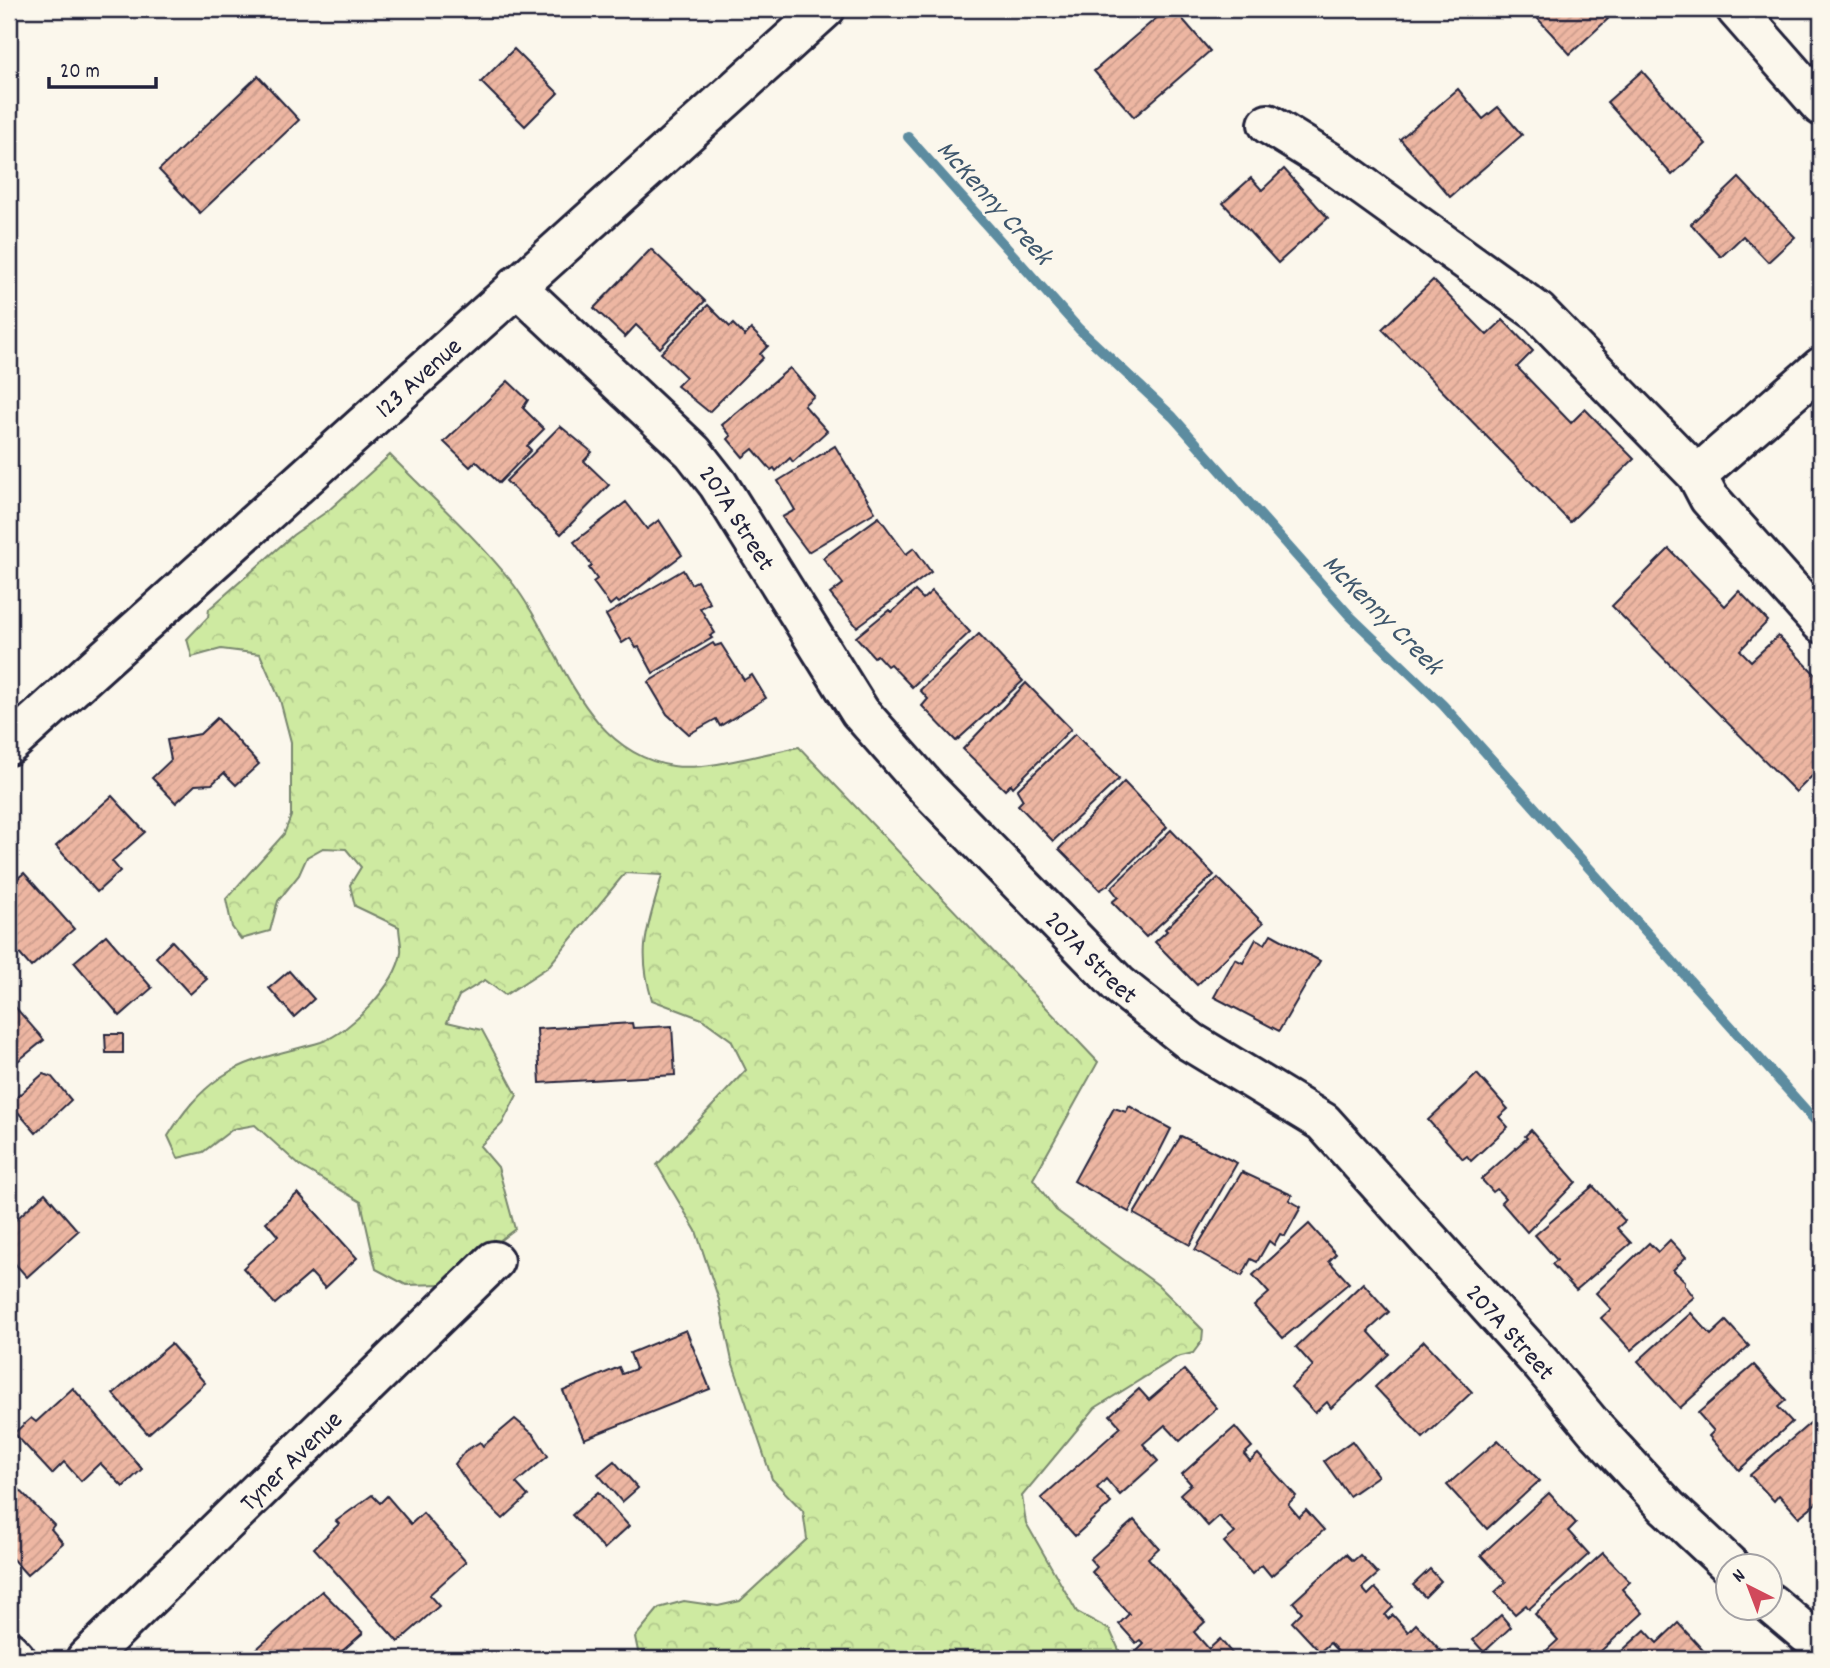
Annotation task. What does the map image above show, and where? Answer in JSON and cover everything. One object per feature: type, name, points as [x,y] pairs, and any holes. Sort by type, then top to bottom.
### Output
[{"type":"street","name":"123 Avenue","points":[[9,745],[825,9]]},
{"type":"street","points":[[1736,9],[1821,106]]},
{"type":"street","points":[[1268,124],[1331,163],[1538,312],[1697,475],[1709,498],[1821,623]]},
{"type":"street","name":"207A Street","points":[[516,286],[693,452],[723,492],[860,712],[927,788],[1119,985],[1191,1042],[1323,1122],[1542,1365],[1596,1430],[1667,1507],[1715,1552]]},
{"type":"street","points":[[1697,475],[1821,367]]},
{"type":"street","name":"Tyner Avenue","points":[[86,1659],[494,1261]]},
{"type":"street","points":[[1784,1615],[1821,1646]]},
{"type":"street","points":[[9,1651],[16,1659]]},
{"type":"green space","points":[[390,455],[468,533],[511,581],[529,607],[576,692],[594,718],[616,740],[642,756],[673,766],[687,767],[719,764],[799,747],[1098,1062],[1033,1179],[1056,1210],[1158,1285],[1203,1330],[1202,1341],[1193,1353],[1177,1357],[1095,1408],[1022,1496],[1026,1523],[1077,1612],[1110,1630],[1123,1659],[645,1659],[639,1656],[635,1637],[659,1608],[684,1601],[718,1606],[740,1601],[807,1539],[803,1511],[772,1479],[732,1361],[719,1300],[696,1231],[657,1165],[746,1070],[731,1040],[702,1019],[652,1000],[645,965],[646,936],[662,875],[625,873],[548,967],[505,995],[485,980],[459,996],[447,1022],[482,1030],[517,1095],[502,1124],[480,1146],[498,1167],[515,1229],[442,1284],[406,1285],[376,1269],[361,1202],[300,1166],[255,1125],[233,1129],[203,1152],[178,1158],[168,1136],[198,1096],[221,1077],[245,1064],[333,1037],[358,1018],[381,992],[391,979],[401,953],[399,927],[355,906],[350,885],[361,867],[346,849],[323,848],[307,857],[299,875],[278,901],[270,931],[241,939],[232,927],[226,899],[284,834],[291,816],[291,742],[280,700],[260,654],[221,649],[192,657],[187,639],[208,617],[209,609],[293,535],[329,510]]},
{"type":"building","points":[[1167,9],[1174,9],[1210,51],[1134,117],[1094,71]]},
{"type":"building","points":[[1529,9],[1598,9],[1608,19],[1570,54]]},
{"type":"building","points":[[514,49],[558,93],[525,126],[481,82]]},
{"type":"building","points":[[1642,71],[1706,144],[1672,175],[1607,102]]},
{"type":"building","points":[[258,76],[299,120],[200,213],[159,170]]},
{"type":"building","points":[[1458,89],[1483,119],[1498,107],[1522,135],[1450,197],[1400,139]]},
{"type":"building","points":[[1284,169],[1328,218],[1278,263],[1223,203],[1251,178],[1262,190]]},
{"type":"building","points":[[1739,178],[1795,237],[1768,262],[1743,236],[1721,257],[1691,224]]},
{"type":"building","points":[[651,249],[705,301],[660,348],[636,325],[625,337],[594,308]]},
{"type":"building","points":[[1433,280],[1487,335],[1503,320],[1533,351],[1517,367],[1571,423],[1585,409],[1634,459],[1570,522],[1382,329]]},
{"type":"building","points":[[708,305],[730,327],[733,324],[745,336],[751,329],[768,346],[760,354],[763,358],[709,412],[677,386],[686,377],[661,353]]},
{"type":"building","points":[[790,368],[814,396],[804,405],[827,431],[793,462],[790,458],[776,471],[774,468],[771,470],[753,449],[743,457],[728,439],[731,436],[722,425]]},
{"type":"building","points":[[508,381],[528,400],[523,408],[544,429],[527,446],[531,450],[499,483],[476,461],[470,467],[444,442]]},
{"type":"building","points":[[560,426],[592,452],[584,461],[609,485],[561,534],[506,481]]},
{"type":"building","points":[[835,446],[875,512],[808,552],[782,517],[795,510],[778,481]]},
{"type":"building","points":[[626,502],[647,529],[659,520],[682,555],[619,603],[616,600],[610,605],[593,582],[597,579],[589,568],[592,566],[574,542]]},
{"type":"building","points":[[879,517],[906,554],[914,548],[931,572],[857,627],[830,594],[843,584],[823,558]]},
{"type":"building","points":[[1669,549],[1725,606],[1739,591],[1768,621],[1740,650],[1751,661],[1778,636],[1818,677],[1821,674],[1821,767],[1796,792],[1612,606]]},
{"type":"building","points":[[683,570],[691,584],[697,581],[710,603],[700,608],[715,633],[710,636],[712,638],[653,673],[639,647],[636,648],[630,638],[622,643],[606,615]]},
{"type":"building","points":[[915,591],[923,599],[932,591],[970,632],[912,687],[890,664],[887,666],[877,655],[874,657],[856,637],[889,610],[892,612]]},
{"type":"building","points":[[979,634],[1023,681],[956,741],[922,706],[928,699],[920,690]]},
{"type":"building","points":[[713,643],[715,646],[721,644],[744,680],[752,675],[766,698],[720,726],[716,719],[689,734],[667,714],[648,682]]},
{"type":"building","points":[[1026,683],[1071,729],[1013,787],[1011,784],[1005,790],[963,749]]},
{"type":"building","points":[[217,718],[259,764],[236,785],[224,773],[212,784],[195,785],[176,803],[152,778],[171,760],[167,740],[200,734]]},
{"type":"building","points":[[1075,734],[1119,779],[1053,841],[1018,805],[1023,800],[1017,790]]},
{"type":"building","points":[[1124,782],[1167,827],[1100,890],[1059,849]]},
{"type":"building","points":[[112,796],[145,832],[112,861],[120,871],[97,892],[56,846]]},
{"type":"building","points":[[1171,830],[1214,875],[1146,937],[1112,902],[1118,897],[1111,888]]},
{"type":"building","points":[[24,873],[74,929],[31,967],[9,942],[9,937],[16,931],[9,923],[9,886]]},
{"type":"building","points":[[1218,878],[1263,923],[1197,985],[1155,942]]},
{"type":"building","points":[[1271,934],[1320,961],[1279,1031],[1214,997],[1235,959],[1243,963],[1256,939],[1265,944]]},
{"type":"building","points":[[106,935],[152,988],[120,1016],[74,962]]},
{"type":"building","points":[[172,941],[207,979],[190,994],[156,957]]},
{"type":"building","points":[[289,971],[314,999],[294,1017],[269,988]]},
{"type":"building","points":[[9,1000],[44,1040],[9,1068]]},
{"type":"building","points":[[632,1023],[633,1028],[672,1026],[675,1075],[540,1083],[537,1029]]},
{"type":"building","points":[[105,1034],[123,1034],[123,1053],[106,1053]]},
{"type":"building","points":[[43,1074],[52,1077],[71,1100],[36,1133],[10,1103]]},
{"type":"building","points":[[1477,1074],[1508,1109],[1499,1117],[1508,1127],[1471,1161],[1467,1156],[1463,1159],[1428,1120]]},
{"type":"building","points":[[1129,1106],[1171,1129],[1129,1212],[1074,1181],[1114,1108],[1126,1112]]},
{"type":"building","points":[[1531,1130],[1576,1182],[1527,1232],[1501,1202],[1505,1198],[1497,1189],[1493,1192],[1481,1179],[1527,1138],[1525,1136]]},
{"type":"building","points":[[1181,1136],[1237,1163],[1190,1245],[1134,1214]]},
{"type":"building","points":[[1242,1172],[1292,1195],[1289,1200],[1301,1207],[1285,1236],[1280,1234],[1274,1245],[1269,1241],[1257,1262],[1251,1259],[1242,1276],[1195,1250]]},
{"type":"building","points":[[1593,1186],[1625,1221],[1617,1228],[1631,1243],[1576,1290],[1552,1264],[1557,1260],[1535,1235]]},
{"type":"building","points":[[45,1193],[78,1231],[27,1277],[9,1257],[9,1226]]},
{"type":"building","points":[[298,1193],[357,1258],[325,1288],[311,1273],[275,1304],[243,1268],[278,1236],[266,1222]]},
{"type":"building","points":[[1309,1224],[1336,1254],[1329,1261],[1349,1283],[1283,1338],[1254,1306],[1269,1293],[1253,1275]]},
{"type":"building","points":[[1670,1240],[1686,1257],[1673,1270],[1685,1281],[1694,1297],[1631,1350],[1601,1318],[1611,1309],[1596,1293],[1649,1243],[1658,1252]]},
{"type":"building","points":[[1363,1283],[1389,1312],[1368,1331],[1389,1354],[1331,1408],[1327,1402],[1315,1413],[1291,1387],[1313,1366],[1296,1347]]},
{"type":"building","points":[[1691,1313],[1711,1335],[1726,1321],[1749,1346],[1680,1408],[1638,1361]]},
{"type":"building","points":[[686,1330],[710,1389],[584,1439],[563,1391],[619,1367],[622,1374],[636,1369],[630,1353]]},
{"type":"building","points":[[1424,1341],[1472,1392],[1423,1438],[1375,1387]]},
{"type":"building","points":[[171,1344],[205,1383],[148,1434],[113,1394]]},
{"type":"building","points":[[1754,1365],[1786,1400],[1778,1407],[1792,1422],[1739,1470],[1709,1436],[1714,1431],[1698,1413]]},
{"type":"building","points":[[1184,1370],[1217,1408],[1180,1441],[1165,1425],[1143,1444],[1158,1461],[1120,1495],[1106,1479],[1097,1488],[1111,1503],[1075,1536],[1041,1498],[1121,1427],[1110,1415],[1139,1389],[1149,1400]]},
{"type":"building","points":[[73,1388],[142,1469],[123,1487],[100,1463],[81,1481],[64,1462],[52,1474],[14,1433],[31,1418],[36,1422]]},
{"type":"building","points":[[1816,1418],[1821,1424],[1821,1441],[1815,1447],[1821,1454],[1821,1499],[1799,1517],[1779,1495],[1774,1501],[1750,1475]]},
{"type":"building","points":[[515,1419],[534,1435],[548,1456],[516,1483],[528,1496],[503,1519],[473,1490],[455,1464],[465,1451],[480,1442],[483,1446]]},
{"type":"building","points":[[1235,1427],[1252,1447],[1244,1454],[1250,1461],[1258,1454],[1296,1496],[1288,1504],[1299,1517],[1306,1510],[1324,1530],[1271,1576],[1262,1565],[1252,1574],[1224,1542],[1235,1533],[1219,1516],[1208,1526],[1180,1494],[1191,1484],[1182,1474]]},
{"type":"building","points":[[1498,1440],[1539,1481],[1487,1529],[1447,1485]]},
{"type":"building","points":[[1352,1441],[1378,1476],[1349,1496],[1324,1461]]},
{"type":"building","points":[[614,1461],[638,1488],[622,1502],[598,1474]]},
{"type":"building","points":[[9,1479],[54,1525],[51,1529],[63,1543],[27,1575],[9,1555]]},
{"type":"building","points":[[598,1492],[629,1526],[604,1549],[572,1515]]},
{"type":"building","points":[[1549,1493],[1576,1523],[1568,1531],[1589,1554],[1529,1609],[1526,1605],[1515,1614],[1495,1592],[1506,1582],[1481,1555]]},
{"type":"building","points":[[372,1495],[380,1503],[387,1496],[411,1524],[423,1513],[466,1562],[429,1595],[439,1606],[398,1642],[314,1548],[339,1524],[336,1521]]},
{"type":"building","points":[[1134,1520],[1159,1548],[1148,1558],[1205,1622],[1194,1632],[1209,1649],[1220,1639],[1235,1657],[1139,1659],[1134,1654],[1144,1644],[1140,1640],[1136,1643],[1119,1624],[1129,1614],[1092,1572],[1097,1567],[1090,1559]]},
{"type":"building","points":[[1603,1553],[1630,1582],[1622,1589],[1643,1613],[1592,1659],[1553,1659],[1546,1651],[1558,1640],[1535,1614]]},
{"type":"building","points":[[1346,1554],[1353,1561],[1360,1555],[1378,1574],[1362,1588],[1368,1595],[1375,1588],[1393,1607],[1385,1615],[1388,1619],[1393,1615],[1408,1632],[1416,1624],[1443,1653],[1436,1659],[1345,1659],[1330,1643],[1320,1652],[1292,1622],[1302,1612],[1293,1602]]},
{"type":"building","points":[[1430,1569],[1441,1581],[1425,1597],[1413,1585]]},
{"type":"building","points":[[322,1591],[363,1633],[333,1659],[258,1659],[252,1653]]},
{"type":"building","points":[[1501,1615],[1511,1627],[1484,1652],[1473,1640]]},
{"type":"building","points":[[1678,1623],[1710,1658],[1613,1659],[1645,1630],[1657,1643]]},
{"type":"waterway","name":"McKenny Creek","points":[[908,137],[1079,329],[1173,417],[1350,616],[1443,705],[1821,1127]]}]
